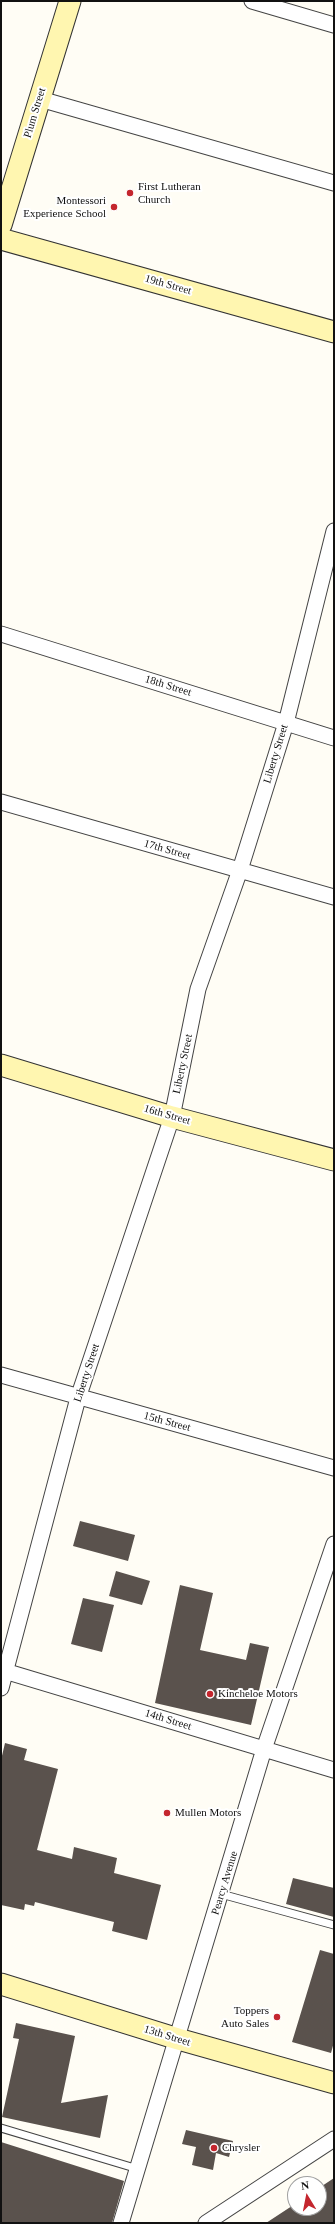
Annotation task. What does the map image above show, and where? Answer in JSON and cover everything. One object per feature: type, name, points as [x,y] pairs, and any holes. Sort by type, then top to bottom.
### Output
[{"type":"street","name":"Plum Street","points":[[1,226],[70,1]]},
{"type":"street","points":[[252,1],[334,25]]},
{"type":"street","points":[[40,99],[334,183]]},
{"type":"street","name":"19th Street","points":[[1,239],[334,332]]},
{"type":"street","name":"Liberty Street","points":[[1,1688],[4,1671],[78,1398],[172,1117],[198,989],[240,870],[286,723],[334,531]]},
{"type":"street","name":"18th Street","points":[[1,634],[334,738]]},
{"type":"street","name":"17th Street","points":[[1,802],[334,896]]},
{"type":"street","name":"16th Street","points":[[1,1064],[172,1117],[334,1160]]},
{"type":"street","name":"15th Street","points":[[1,1375],[78,1398],[334,1468]]},
{"type":"street","name":"Pearcy Avenue","points":[[121,2223],[178,2040],[264,1749],[334,1544]]},
{"type":"street","name":"14th Street","points":[[4,1671],[334,1770]]},
{"type":"street","name":"13th Street","points":[[1,1984],[178,2040],[334,2083]]},
{"type":"street","points":[[206,2223],[334,2139]]},
{"type":"lane","points":[[221,1894],[334,1925]]},
{"type":"lane","points":[[1,2128],[138,2169]]},
{"type":"building","points":[[80,1521],[135,1535],[128,1561],[73,1546]]},
{"type":"building","points":[[116,1571],[150,1581],[142,1605],[109,1596]]},
{"type":"building","points":[[180,1585],[213,1593],[200,1650],[246,1660],[250,1643],[269,1647],[251,1725],[155,1703]]},
{"type":"building","points":[[83,1598],[114,1605],[102,1652],[71,1644]]},
{"type":"building","points":[[5,1743],[27,1749],[24,1760],[58,1769],[37,1850],[72,1859],[74,1847],[117,1858],[114,1873],[161,1885],[147,1940],[112,1931],[114,1922],[35,1902],[34,1906],[25,1904],[24,1910],[1,1905],[1,1760]]},
{"type":"building","points":[[293,1878],[334,1888],[334,1917],[286,1904]]},
{"type":"building","points":[[320,1950],[334,1954],[334,2042],[331,2053],[292,2042]]},
{"type":"building","points":[[16,2023],[75,2036],[61,2103],[108,2095],[100,2138],[2,2117],[19,2039],[13,2038]]},
{"type":"building","points":[[186,2130],[233,2141],[229,2157],[216,2153],[213,2170],[192,2165],[196,2147],[182,2144]]},
{"type":"building","points":[[1,2142],[124,2181],[112,2223],[1,2223]]},
{"type":"building","points":[[334,2178],[334,2223],[266,2223],[287,2209],[287,2216],[327,2216],[327,2183]]},
{"type":"place","name":"First Lutheran Church","points":[[130,193]]},
{"type":"place","name":"Montessori Experience School","points":[[114,207]]},
{"type":"place","name":"Kincheloe Motors","points":[[210,1694]]},
{"type":"place","name":"Mullen Motors","points":[[167,1813]]},
{"type":"place","name":"Toppers Auto Sales","points":[[277,2017]]},
{"type":"place","name":"Chrysler","points":[[214,2148]]}]
